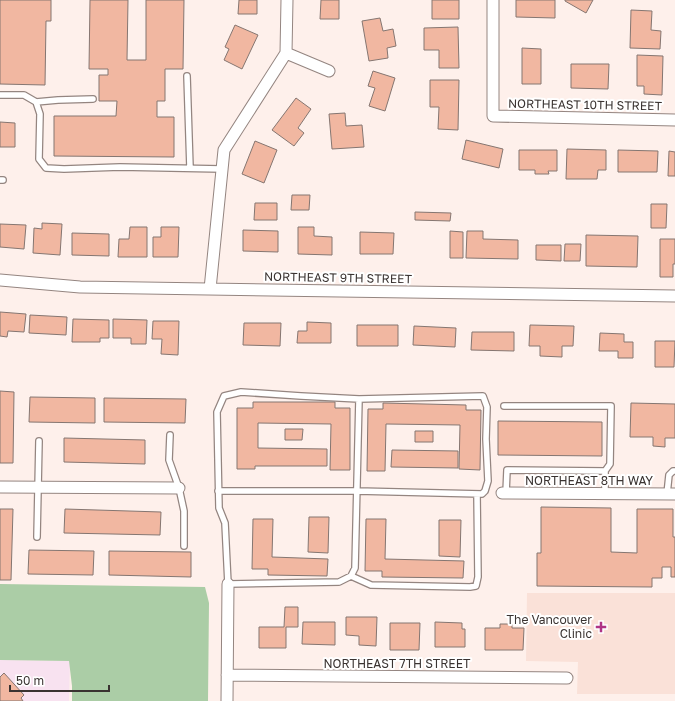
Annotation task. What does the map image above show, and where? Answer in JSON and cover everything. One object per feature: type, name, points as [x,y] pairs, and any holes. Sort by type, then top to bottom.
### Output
[{"type":"street","points":[[210,289],[224,150],[286,53],[287,0]]},
{"type":"street","name":"NORTHEAST 10TH STREET","points":[[493,0],[493,116],[675,120]]},
{"type":"street","points":[[286,53],[329,71]]},
{"type":"street","name":"NORTHEAST 9TH STREET","points":[[0,280],[80,287],[675,296]]},
{"type":"street","points":[[0,487],[179,488]]},
{"type":"street","name":"NORTHEAST 8TH WAY","points":[[504,493],[671,494]]},
{"type":"street","points":[[227,701],[228,584]]},
{"type":"street","name":"NORTHEAST 7TH STREET","points":[[227,675],[567,678]]},
{"type":"lane","points":[[187,76],[190,168]]},
{"type":"lane","points":[[0,95],[24,95],[36,102],[58,100],[93,100]]},
{"type":"lane","points":[[36,102],[40,114],[39,159],[46,168],[64,169],[120,167],[222,169]]},
{"type":"lane","points":[[218,491],[357,491],[482,494],[485,491],[488,481],[486,440],[487,407],[483,396],[359,399],[241,392],[224,396],[217,412],[218,508],[225,523],[228,584],[339,582],[351,576],[355,568],[357,491],[359,399]]},
{"type":"lane","points":[[504,406],[611,406],[610,464],[605,471],[605,494]]},
{"type":"lane","points":[[170,435],[169,460],[179,488],[184,511],[184,546]]},
{"type":"lane","points":[[37,536],[39,441]]},
{"type":"lane","points":[[504,493],[508,470],[605,471]]},
{"type":"lane","points":[[671,494],[669,475],[675,471]]},
{"type":"lane","points":[[351,576],[372,585],[476,586],[478,577],[477,494]]},
{"type":"shaded area","name":"The Vancouver Clinic","points":[[527,593],[675,593],[675,694],[577,694],[578,662],[526,661]]},
{"type":"shaded area","points":[[0,660],[70,661],[69,701],[0,701]]},
{"type":"green space","points":[[0,584],[205,587],[209,603],[208,701],[72,701],[69,661],[0,660]]},
{"type":"building","points":[[0,0],[51,0],[51,21],[46,21],[45,85],[0,84]]},
{"type":"building","points":[[90,0],[128,0],[127,60],[146,60],[146,0],[184,0],[183,69],[165,69],[165,101],[157,101],[157,117],[174,117],[174,157],[54,156],[54,116],[116,116],[117,101],[99,101],[99,75],[108,75],[108,69],[89,69]]},
{"type":"building","points":[[239,0],[257,0],[257,14],[238,14]]},
{"type":"building","points":[[321,0],[339,0],[339,19],[320,19]]},
{"type":"building","points":[[432,0],[459,0],[459,19],[432,19]]},
{"type":"building","points":[[516,0],[555,0],[555,18],[516,17]]},
{"type":"building","points":[[565,0],[593,0],[586,13]]},
{"type":"building","points":[[631,10],[652,11],[651,30],[661,31],[660,49],[630,48]]},
{"type":"building","points":[[380,18],[383,31],[393,29],[396,46],[387,48],[388,58],[369,61],[362,21]]},
{"type":"building","points":[[235,25],[258,35],[242,69],[224,60],[229,49],[225,47]]},
{"type":"building","points":[[458,27],[459,68],[439,68],[439,50],[424,50],[424,28]]},
{"type":"building","points":[[522,48],[541,49],[541,84],[522,84]]},
{"type":"building","points":[[637,55],[663,56],[662,95],[644,94],[644,86],[637,86]]},
{"type":"building","points":[[571,64],[609,64],[608,89],[571,88]]},
{"type":"building","points":[[373,71],[395,78],[385,111],[369,106],[375,88],[368,86]]},
{"type":"building","points":[[430,80],[459,80],[458,130],[438,129],[439,107],[430,107]]},
{"type":"building","points":[[296,98],[311,109],[298,128],[304,133],[294,146],[272,130]]},
{"type":"building","points":[[345,113],[346,126],[362,125],[364,147],[332,149],[329,114]]},
{"type":"building","points":[[0,122],[15,123],[15,147],[0,147]]},
{"type":"building","points":[[466,140],[503,149],[499,168],[462,159]]},
{"type":"building","points":[[255,141],[277,150],[264,183],[242,174]]},
{"type":"building","points":[[567,149],[606,150],[606,170],[598,170],[597,179],[566,179]]},
{"type":"building","points":[[519,150],[557,150],[557,171],[548,171],[549,174],[535,174],[535,170],[519,170]]},
{"type":"building","points":[[618,150],[658,151],[657,172],[618,172]]},
{"type":"building","points":[[669,151],[675,152],[675,176],[668,176]]},
{"type":"building","points":[[292,195],[310,195],[309,210],[291,210]]},
{"type":"building","points":[[255,203],[277,203],[277,220],[254,220]]},
{"type":"building","points":[[651,204],[667,204],[666,228],[651,228]]},
{"type":"building","points":[[415,212],[451,213],[450,221],[415,220]]},
{"type":"building","points":[[42,223],[62,224],[60,255],[33,253],[34,228],[42,229]]},
{"type":"building","points":[[0,224],[26,225],[24,249],[0,247]]},
{"type":"building","points":[[130,227],[147,227],[147,257],[118,257],[119,239],[129,239]]},
{"type":"building","points":[[161,227],[179,227],[178,257],[153,257],[153,237],[161,237]]},
{"type":"building","points":[[298,227],[314,227],[314,236],[332,237],[332,255],[298,254]]},
{"type":"building","points":[[243,230],[278,231],[278,252],[243,251]]},
{"type":"building","points":[[450,231],[463,232],[463,258],[450,258]]},
{"type":"building","points":[[467,231],[483,231],[483,239],[518,240],[518,259],[466,258]]},
{"type":"building","points":[[360,232],[394,233],[393,254],[360,254]]},
{"type":"building","points":[[72,233],[109,234],[109,256],[72,255]]},
{"type":"building","points":[[586,235],[638,236],[637,267],[586,266]]},
{"type":"building","points":[[660,239],[675,239],[675,264],[673,264],[673,277],[660,277]]},
{"type":"building","points":[[565,244],[581,244],[580,261],[564,261]]},
{"type":"building","points":[[536,245],[561,245],[561,261],[536,260]]},
{"type":"building","points":[[0,312],[26,314],[24,332],[8,331],[7,337],[0,336]]},
{"type":"building","points":[[30,315],[67,317],[66,335],[29,333]]},
{"type":"building","points":[[73,319],[109,320],[109,338],[100,338],[100,342],[72,342]]},
{"type":"building","points":[[113,319],[147,320],[146,344],[131,344],[131,338],[113,338]]},
{"type":"building","points":[[153,321],[179,321],[178,355],[161,354],[162,339],[152,339]]},
{"type":"building","points":[[307,322],[331,323],[331,343],[297,343],[298,331],[307,331]]},
{"type":"building","points":[[244,323],[281,323],[280,346],[243,345]]},
{"type":"building","points":[[357,325],[398,325],[398,346],[357,346]]},
{"type":"building","points":[[530,325],[574,326],[573,346],[562,346],[562,357],[540,356],[540,346],[529,346]]},
{"type":"building","points":[[414,326],[456,328],[455,347],[413,345]]},
{"type":"building","points":[[472,332],[514,332],[514,351],[471,350]]},
{"type":"building","points":[[600,333],[624,334],[624,342],[633,342],[633,358],[618,358],[618,351],[599,351]]},
{"type":"building","points":[[655,341],[675,341],[674,367],[655,367]]},
{"type":"building","points":[[0,391],[14,392],[13,463],[0,463]]},
{"type":"building","points":[[30,397],[95,398],[95,423],[29,422]]},
{"type":"building","points":[[104,398],[186,399],[185,423],[104,422]]},
{"type":"building","points":[[253,402],[335,402],[335,408],[350,408],[350,470],[330,470],[331,424],[258,423],[258,448],[327,449],[327,466],[255,466],[255,469],[237,469],[237,408],[253,408]]},
{"type":"building","points":[[383,403],[466,405],[466,410],[481,410],[480,470],[459,469],[460,425],[386,424],[385,471],[367,471],[368,409],[383,409]]},
{"type":"building","points":[[631,403],[675,404],[675,438],[665,438],[665,447],[653,446],[653,437],[630,437]]},
{"type":"building","points":[[498,421],[602,422],[602,456],[498,455]]},
{"type":"building","points":[[285,429],[303,429],[302,440],[285,440]]},
{"type":"building","points":[[415,431],[433,431],[433,442],[415,442]]},
{"type":"building","points":[[64,438],[145,440],[145,464],[64,462]]},
{"type":"building","points":[[392,450],[458,451],[458,468],[391,467]]},
{"type":"building","points":[[541,507],[611,508],[611,552],[637,553],[637,509],[673,509],[675,577],[671,577],[671,567],[662,567],[662,578],[652,578],[652,587],[537,586],[537,553],[541,553]]},
{"type":"building","points":[[0,509],[13,509],[11,580],[0,580]]},
{"type":"building","points":[[65,509],[161,512],[160,535],[64,533]]},
{"type":"building","points":[[309,517],[329,517],[328,553],[308,552]]},
{"type":"building","points":[[253,519],[273,519],[272,557],[328,559],[327,576],[268,575],[268,569],[252,569]]},
{"type":"building","points":[[366,519],[386,519],[385,559],[464,561],[463,578],[382,577],[382,571],[365,571]]},
{"type":"building","points":[[439,520],[461,520],[460,557],[439,556]]},
{"type":"building","points":[[29,550],[94,551],[93,575],[28,574]]},
{"type":"building","points":[[109,551],[191,552],[191,577],[109,575]]},
{"type":"building","points":[[285,607],[298,607],[298,627],[286,627],[286,648],[259,648],[259,627],[284,627]]},
{"type":"building","points":[[346,617],[377,617],[376,646],[359,645],[359,636],[346,635]]},
{"type":"building","points":[[303,622],[335,622],[335,645],[302,644]]},
{"type":"building","points":[[435,622],[462,623],[462,629],[465,629],[465,647],[435,647]]},
{"type":"building","points":[[390,623],[420,623],[419,650],[390,650]]},
{"type":"building","points":[[500,624],[512,624],[512,628],[524,628],[523,650],[485,650],[485,628],[500,628]]},
{"type":"building","points":[[4,673],[24,695],[21,698],[23,701],[0,701],[0,677]]},
{"type":"place","name":"The Vancouver Clinic","points":[[601,627]]}]
